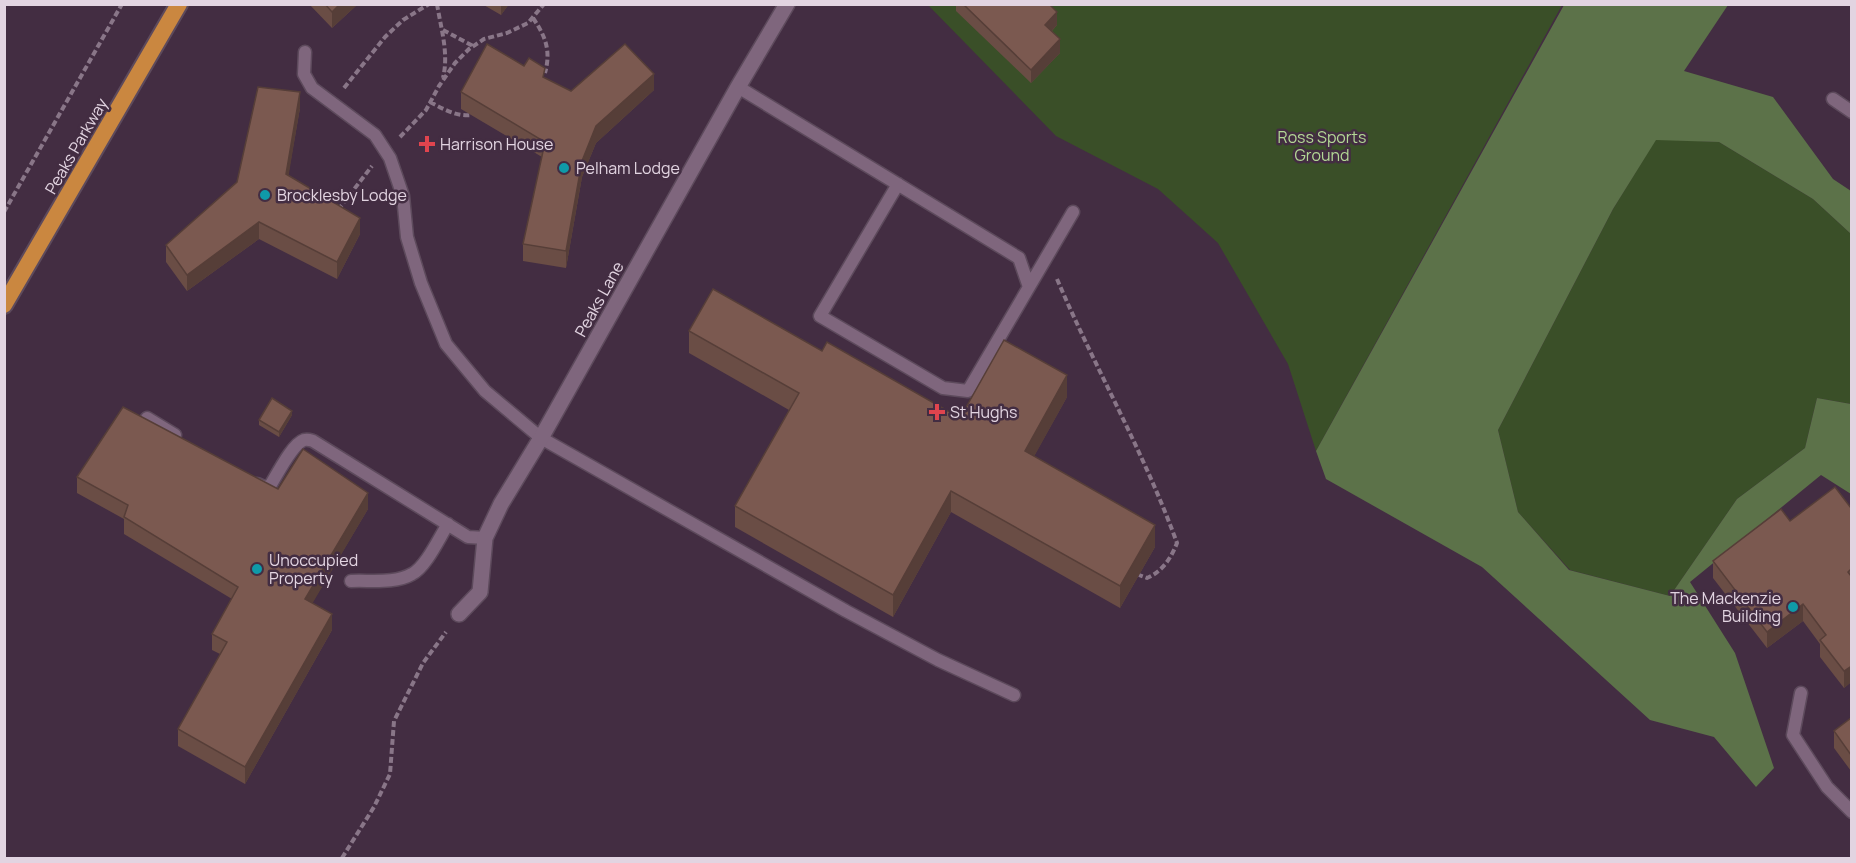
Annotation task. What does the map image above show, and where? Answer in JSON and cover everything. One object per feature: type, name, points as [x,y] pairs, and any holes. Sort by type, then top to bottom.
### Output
[{"type":"highway","name":"Peaks Parkway","points":[[4,305],[179,4]]},
{"type":"street","name":"Peaks Lane","points":[[459,614],[480,592],[486,538],[501,504],[541,438],[787,4]]},
{"type":"lane","points":[[304,52],[304,74],[312,88],[375,135],[390,158],[403,196],[407,237],[421,283],[446,344],[485,391],[541,438],[846,611],[938,660],[1014,694]]},
{"type":"lane","points":[[738,87],[1019,258],[1029,287]]},
{"type":"lane","points":[[1833,99],[1851,112]]},
{"type":"lane","points":[[898,184],[820,316],[943,388],[968,391],[1073,212]]},
{"type":"lane","points":[[147,418],[186,442]]},
{"type":"lane","points":[[245,477],[264,487],[270,486],[293,450],[306,439],[313,441],[468,537],[486,538]]},
{"type":"lane","points":[[351,581],[399,579],[413,574],[421,567],[448,524]]},
{"type":"lane","points":[[1801,693],[1793,735],[1827,787],[1851,812]]},
{"type":"path","points":[[4,212],[122,4]]},
{"type":"path","points":[[339,109],[343,91],[385,37],[403,20],[429,4]]},
{"type":"path","points":[[437,4],[446,61],[441,83]]},
{"type":"path","points":[[333,219],[347,197],[426,110],[455,63],[484,39],[507,33],[528,23],[544,4]]},
{"type":"path","points":[[533,18],[548,48],[545,73],[539,81]]},
{"type":"path","points":[[442,30],[473,46]]},
{"type":"path","points":[[430,102],[451,112],[465,116],[472,115]]},
{"type":"path","points":[[1047,256],[1068,307],[1116,401],[1177,543],[1172,555],[1158,574],[1148,578],[1139,575]]},
{"type":"path","points":[[342,858],[374,807],[390,774],[394,721],[423,663],[459,614]]},
{"type":"green space","name":"Ross Sports Ground","points":[[928,5],[1562,5],[1316,451],[1288,364],[1218,243],[1158,189],[1056,136]]},
{"type":"green space","points":[[1564,5],[1728,5],[1684,71],[1773,97],[1833,179],[1851,191],[1851,234],[1813,199],[1719,142],[1656,140],[1613,209],[1498,430],[1518,512],[1569,570],[1670,596],[1737,499],[1805,448],[1817,398],[1851,404],[1851,494],[1821,475],[1690,582],[1735,653],[1774,768],[1756,787],[1714,737],[1650,720],[1482,567],[1326,479],[1316,451]]},
{"type":"green space","points":[[1656,139],[1719,142],[1813,199],[1851,234],[1851,404],[1817,398],[1805,448],[1737,499],[1670,596],[1570,570],[1518,512],[1498,430],[1613,209]]},
{"type":"building","points":[[325,4],[340,4],[332,12]]},
{"type":"building","points":[[963,4],[1049,4],[1057,12],[1045,25],[1060,39],[1031,70]]},
{"type":"building","name":"Pelham Lodge","points":[[487,44],[524,66],[529,58],[545,68],[543,77],[571,91],[625,44],[654,74],[596,126],[582,161],[566,251],[523,244],[545,142],[461,92]]},
{"type":"building","name":"Brocklesby Lodge","points":[[258,87],[300,92],[286,174],[360,218],[337,262],[259,222],[187,275],[166,245],[237,182]]},
{"type":"building","name":"St Hughs","points":[[713,289],[822,351],[827,342],[960,418],[1004,340],[1067,375],[1025,451],[1155,525],[1120,586],[951,491],[893,595],[735,506],[799,393],[689,331]]},
{"type":"building","points":[[272,398],[292,411],[279,432],[259,420]]},
{"type":"building","name":"Unoccupied Property","points":[[123,407],[278,489],[303,449],[368,493],[305,599],[332,614],[245,767],[178,729],[227,642],[212,634],[238,587],[124,517],[128,505],[77,477]]},
{"type":"building","name":"The Mackenzie Building","points":[[1835,487],[1851,508],[1851,569],[1848,572],[1851,576],[1851,669],[1850,667],[1844,671],[1820,640],[1826,635],[1803,604],[1767,632],[1713,561],[1781,509],[1790,521]]},
{"type":"building","points":[[1851,718],[1851,755],[1834,731]]},
{"type":"place","name":"Harrison House","points":[[427,144]]},
{"type":"place","name":"Pelham Lodge","points":[[564,168]]},
{"type":"place","name":"Brocklesby Lodge","points":[[265,195]]},
{"type":"place","name":"St Hughs","points":[[937,412]]},
{"type":"place","name":"Unoccupied Property","points":[[257,569]]},
{"type":"place","name":"The Mackenzie Building","points":[[1793,607]]}]
